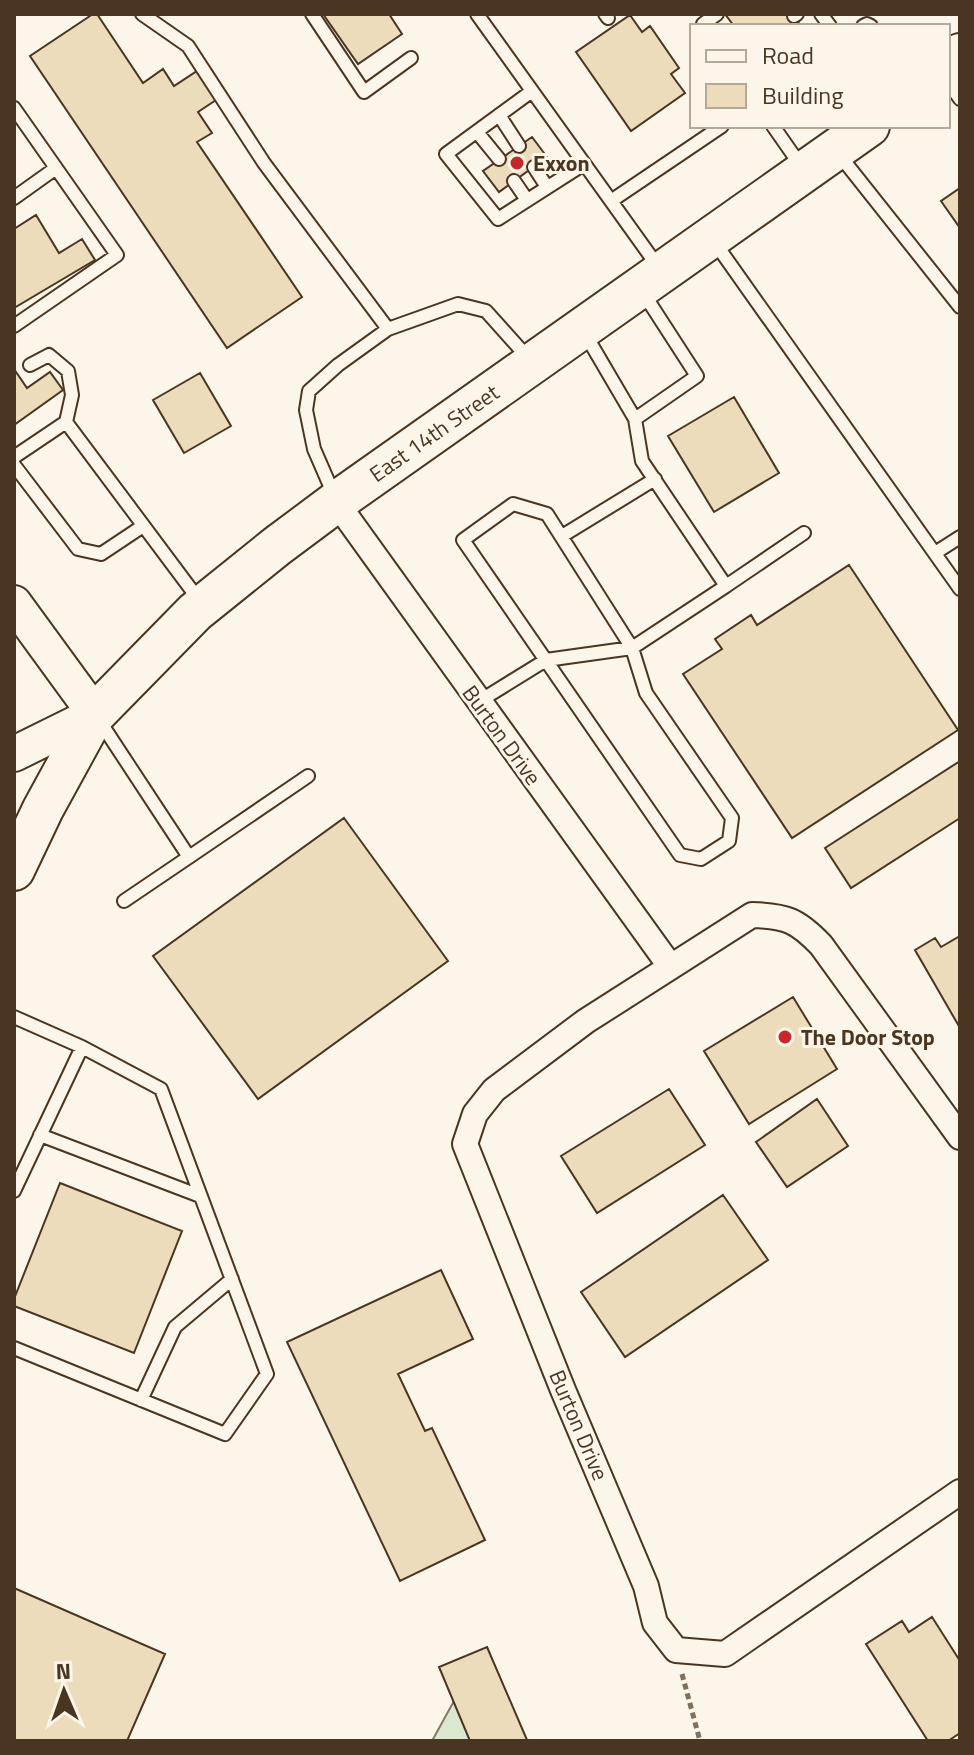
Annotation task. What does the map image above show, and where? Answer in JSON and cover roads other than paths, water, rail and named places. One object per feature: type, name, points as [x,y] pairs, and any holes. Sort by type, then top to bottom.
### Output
[{"type":"main road","name":"East 14th Street","points":[[95,714],[203,605],[336,502],[866,128]]},
{"type":"main road","points":[[14,870],[95,714]]},
{"type":"street","name":"Burton Drive","points":[[336,502],[670,966]]},
{"type":"street","points":[[14,603],[95,714]]},
{"type":"street","name":"East 14th Street","points":[[14,754],[95,714]]},
{"type":"street","name":"Burton Drive","points":[[960,1137],[821,945],[805,928],[782,916],[752,915],[586,1021],[494,1090],[475,1114],[465,1144],[563,1390],[646,1586],[655,1623],[676,1650],[725,1654],[960,1492]]},
{"type":"lane","points":[[142,14],[188,46],[264,163],[388,329]]},
{"type":"lane","points":[[312,14],[364,92],[411,58]]},
{"type":"lane","points":[[477,14],[611,201],[697,376],[635,419]]},
{"type":"lane","points":[[702,21],[717,14]]},
{"type":"lane","points":[[532,91],[446,154],[498,219],[584,164]]},
{"type":"lane","points":[[14,108],[117,255],[14,326]]},
{"type":"lane","points":[[499,115],[519,146]]},
{"type":"lane","points":[[611,201],[719,128]]},
{"type":"lane","points":[[776,128],[820,161],[960,307]]},
{"type":"lane","points":[[477,132],[499,159]]},
{"type":"lane","points":[[534,167],[547,187]]},
{"type":"lane","points":[[14,198],[56,168]]},
{"type":"lane","points":[[514,181],[527,200]]},
{"type":"lane","points":[[711,238],[960,589]]},
{"type":"lane","points":[[336,502],[314,449],[306,410],[309,391],[338,365],[388,329],[458,304],[486,311],[533,363]]},
{"type":"lane","points":[[582,328],[635,419],[642,461],[726,586]]},
{"type":"lane","points":[[14,457],[66,422],[72,395],[68,371],[49,355],[30,365]]},
{"type":"lane","points":[[66,422],[203,605]]},
{"type":"lane","points":[[14,465],[78,549],[101,554],[143,526]]},
{"type":"lane","points":[[562,536],[655,479]]},
{"type":"lane","points":[[513,504],[547,514],[632,648],[646,693],[732,818],[729,841],[701,859],[680,855],[463,540],[513,504]]},
{"type":"lane","points":[[478,702],[546,660],[632,648],[804,533]]},
{"type":"lane","points":[[935,553],[960,537]]},
{"type":"lane","points":[[95,714],[189,857]]},
{"type":"lane","points":[[124,901],[308,776]]},
{"type":"lane","points":[[14,1017],[82,1047],[161,1089],[267,1374],[225,1434],[14,1348]]},
{"type":"lane","points":[[14,1191],[82,1047]]},
{"type":"lane","points":[[40,1135],[200,1196]]},
{"type":"lane","points":[[141,1400],[175,1327],[232,1279]]},
{"type":"place","name":"Exxon","points":[[517,163]]},
{"type":"place","name":"The Door Stop","points":[[785,1037]]}]
